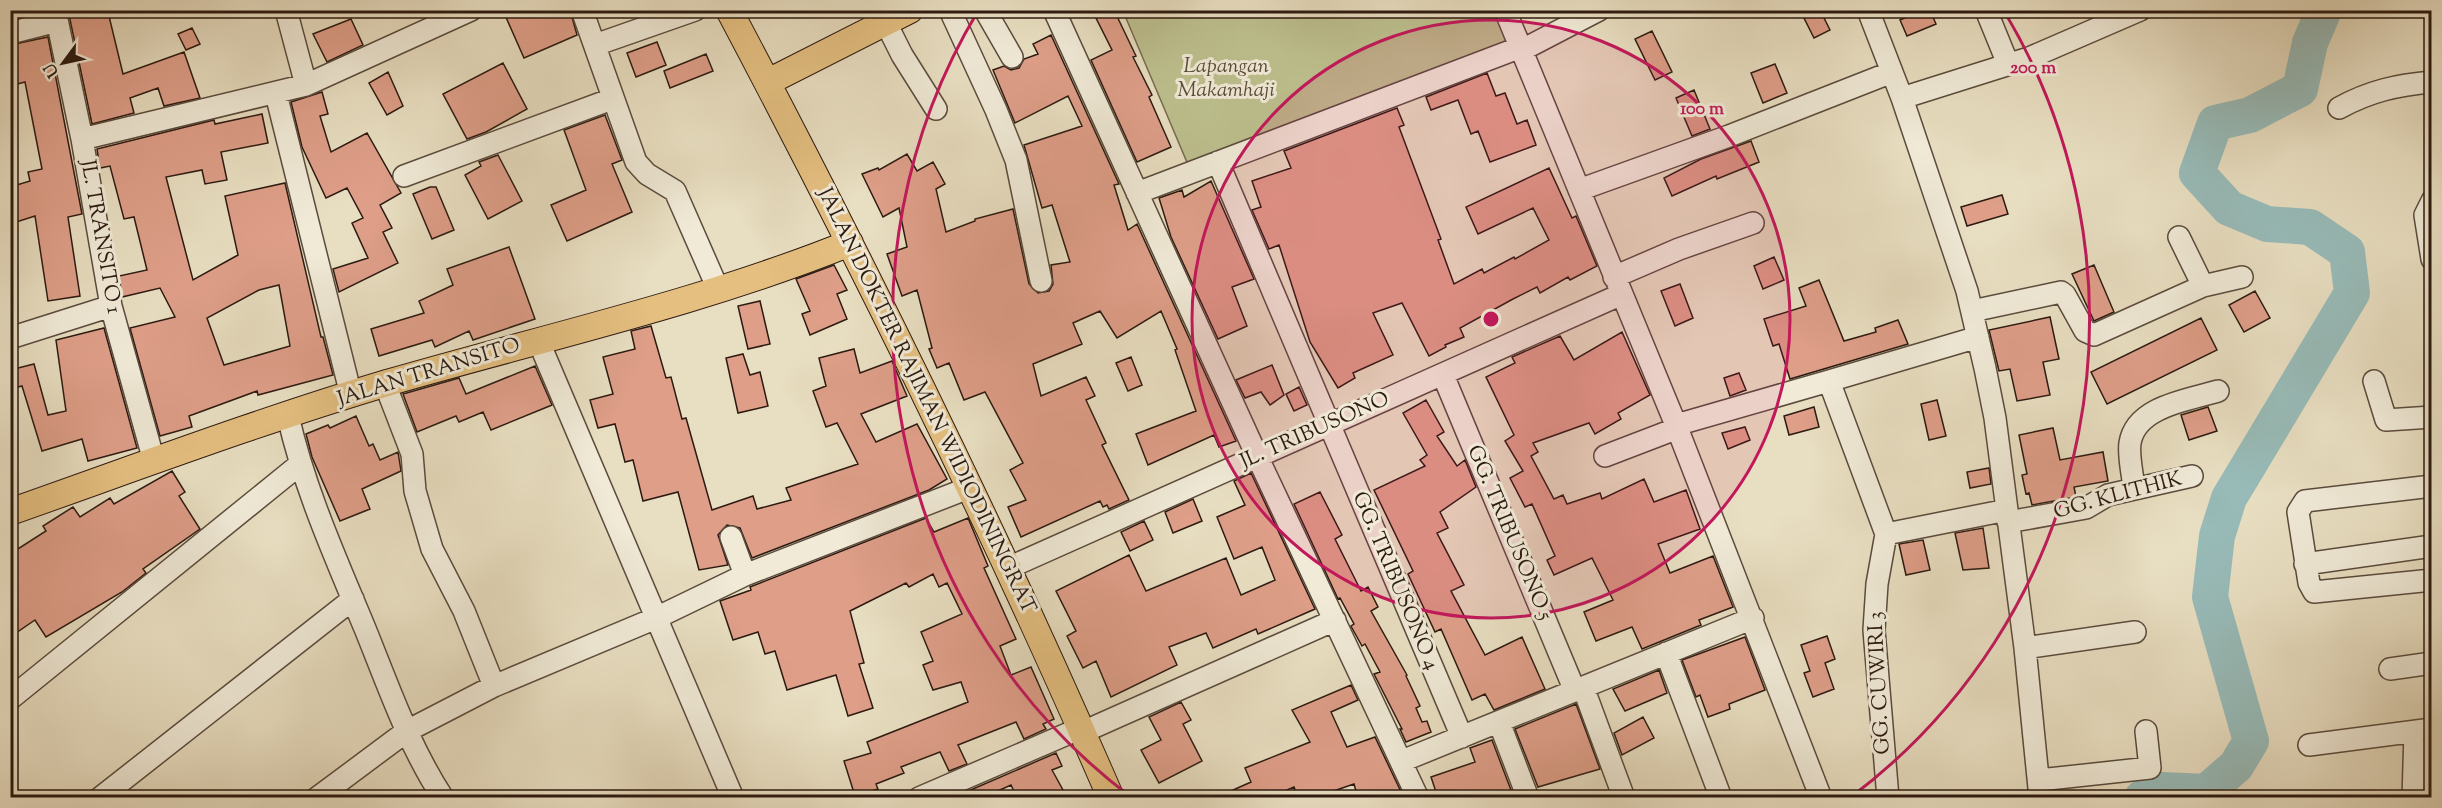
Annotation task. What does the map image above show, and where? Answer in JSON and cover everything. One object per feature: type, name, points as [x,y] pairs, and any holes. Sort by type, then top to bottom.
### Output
[{"type":"main road","name":"JALAN DOKTER RAJIMAN WIDIODININGRAT","points":[[729,10],[850,243],[971,487],[1111,798]]},
{"type":"main road","points":[[768,82],[910,10]]},
{"type":"main road","name":"JALAN TRANSITO","points":[[10,513],[154,461],[385,384],[718,289],[780,270],[850,243]]},
{"type":"street","points":[[286,10],[306,85]]},
{"type":"street","points":[[82,139],[306,85],[444,16],[471,10]]},
{"type":"street","points":[[582,10],[636,162],[647,174],[675,191],[718,289]]},
{"type":"street","points":[[594,45],[695,10]]},
{"type":"street","points":[[950,10],[996,110],[1016,160],[1041,281]]},
{"type":"street","points":[[985,10],[1012,57]]},
{"type":"street","points":[[1054,10],[1257,456],[1418,798]]},
{"type":"street","points":[[1504,10],[1677,427],[1821,798]]},
{"type":"street","points":[[1137,193],[1521,48],[1599,10]]},
{"type":"street","points":[[1868,10],[1902,98],[1972,311],[1978,337],[1995,418],[2025,648],[2039,789],[2150,768],[2146,731]]},
{"type":"street","points":[[1986,10],[2008,64]]},
{"type":"street","points":[[1902,98],[2029,58],[2140,10]]},
{"type":"street","points":[[10,33],[56,16]]},
{"type":"street","name":"JL. TRANSITO 1","points":[[56,16],[82,139],[111,306],[154,461]]},
{"type":"street","points":[[886,23],[902,55],[936,109]]},
{"type":"street","points":[[1579,190],[1720,140],[1892,72]]},
{"type":"street","points":[[2339,108],[2363,94],[2383,88],[2432,81]]},
{"type":"street","points":[[276,94],[351,395]]},
{"type":"street","points":[[404,176],[612,99]]},
{"type":"street","name":"GG. TRIBUSONO 4","points":[[1218,162],[1462,737]]},
{"type":"street","points":[[2432,201],[2425,214],[2432,259]]},
{"type":"street","name":"JL. TRIBUSONO","points":[[1008,568],[1443,375],[1618,286],[1698,242],[1753,223]]},
{"type":"street","points":[[2179,237],[2203,286]]},
{"type":"street","points":[[1972,311],[2061,292],[2065,295],[2085,331],[2094,335],[2203,286],[2242,277]]},
{"type":"street","points":[[10,338],[111,306]]},
{"type":"street","points":[[1605,456],[1677,427],[1978,337]]},
{"type":"street","points":[[538,340],[733,798]]},
{"type":"street","name":"GG. TRIBUSONO 5","points":[[1443,375],[1624,798]]},
{"type":"street","points":[[1837,378],[1886,534]]},
{"type":"street","points":[[2374,381],[2381,413],[2385,420],[2432,417]]},
{"type":"street","points":[[385,384],[412,454],[417,501],[432,549],[464,611],[494,686]]},
{"type":"street","points":[[2134,489],[2130,445],[2140,421],[2162,409],[2218,391]]},
{"type":"street","points":[[288,416],[299,465],[352,599],[407,731],[443,798]]},
{"type":"street","points":[[10,699],[299,465]]},
{"type":"street","name":"GG. KLITHIK","points":[[1886,534],[2007,516],[2086,508],[2109,495],[2192,476]]},
{"type":"street","points":[[2432,486],[2305,501],[2298,513],[2309,583],[2316,593],[2432,580]]},
{"type":"street","points":[[316,798],[407,731],[494,686],[656,618],[745,576],[971,487]]},
{"type":"street","name":"GG. CUWIRI 3","points":[[1886,534],[1876,584],[1874,630],[1888,798]]},
{"type":"street","points":[[731,537],[745,576]]},
{"type":"street","points":[[2305,564],[2432,546]]},
{"type":"street","points":[[100,798],[352,599]]},
{"type":"street","points":[[1402,761],[1753,618]]},
{"type":"street","points":[[919,798],[1335,620]]},
{"type":"street","points":[[2025,648],[2135,632]]},
{"type":"street","points":[[1666,653],[1721,798]]},
{"type":"street","points":[[2390,669],[2432,663]]},
{"type":"street","points":[[1499,722],[1528,798]]},
{"type":"street","points":[[2309,745],[2423,730],[2413,798]]},
{"type":"green space","name":"Lapangan Makamhaji","points":[[1123,11],[1495,11],[1509,44],[1189,167]]},
{"type":"building","points":[[10,10],[43,10],[10,20]]},
{"type":"building","points":[[68,10],[99,10],[100,14],[108,12],[123,74],[184,52],[200,98],[164,106],[158,88],[130,98],[134,113],[92,124]]},
{"type":"building","points":[[515,10],[570,10],[577,35],[524,58],[505,15]]},
{"type":"building","points":[[1114,10],[1136,56],[1133,57],[1152,95],[1149,97],[1171,147],[1137,162],[1091,60],[1112,50],[1096,18]]},
{"type":"building","points":[[1820,10],[1830,30],[1814,38],[1804,18]]},
{"type":"building","points":[[1922,10],[1930,10],[1936,24],[1907,36],[1900,20]]},
{"type":"building","points":[[351,19],[363,45],[327,62],[313,34]]},
{"type":"building","points":[[192,28],[200,44],[186,50],[178,34]]},
{"type":"building","points":[[1652,31],[1672,72],[1655,80],[1635,39]]},
{"type":"building","points":[[1051,35],[1119,184],[1114,185],[1128,230],[1137,224],[1236,441],[1219,447],[1214,435],[1148,465],[1136,434],[1196,411],[1175,350],[1177,349],[1161,311],[1117,338],[1100,311],[1073,323],[1082,344],[1033,364],[1041,396],[1086,377],[1095,396],[1086,400],[1106,443],[1102,445],[1129,500],[1109,509],[1107,505],[1103,507],[1100,501],[1021,537],[1008,507],[1026,500],[1010,470],[1023,463],[985,392],[964,400],[949,363],[937,368],[929,349],[932,348],[917,290],[902,296],[887,254],[907,247],[899,208],[883,217],[862,174],[878,168],[879,170],[907,154],[917,171],[933,162],[945,184],[936,189],[946,232],[975,221],[975,219],[1013,209],[1029,284],[1038,293],[1049,291],[1053,284],[1051,265],[1070,262],[1052,205],[1042,208],[1024,145],[1082,126],[1068,96],[1015,123],[993,70],[1004,66],[1011,70],[1019,68],[1024,59],[1038,54],[1033,44]]},
{"type":"building","points":[[48,37],[82,214],[68,217],[80,296],[48,301],[35,216],[10,224],[10,187],[30,181],[28,172],[42,169],[25,82],[10,86],[10,45]]},
{"type":"building","points":[[657,42],[666,65],[636,77],[627,53]]},
{"type":"building","points":[[706,54],[713,71],[670,88],[664,71]]},
{"type":"building","points":[[503,63],[527,109],[486,132],[467,139],[443,94]]},
{"type":"building","points":[[1775,64],[1787,93],[1763,103],[1751,73]]},
{"type":"building","points":[[388,72],[403,106],[387,115],[369,83]]},
{"type":"building","points":[[1487,73],[1496,96],[1505,93],[1517,124],[1527,120],[1536,145],[1490,162],[1478,131],[1471,134],[1458,100],[1431,110],[1426,97]]},
{"type":"building","points":[[1694,90],[1710,129],[1692,136],[1676,98]]},
{"type":"building","points":[[322,92],[328,114],[320,116],[331,152],[367,133],[401,193],[380,205],[392,228],[383,232],[398,263],[339,292],[333,269],[368,258],[352,223],[363,218],[347,188],[326,198],[302,147],[291,102]]},
{"type":"building","points":[[1397,108],[1404,125],[1399,127],[1441,239],[1438,240],[1454,284],[1482,269],[1484,273],[1514,257],[1515,259],[1549,240],[1533,208],[1478,234],[1466,207],[1549,168],[1572,218],[1576,216],[1597,266],[1570,280],[1568,277],[1540,293],[1537,287],[1513,299],[1460,328],[1464,337],[1445,345],[1446,347],[1429,356],[1402,303],[1373,313],[1393,355],[1353,373],[1355,378],[1338,388],[1310,342],[1279,245],[1269,249],[1252,210],[1261,207],[1252,181],[1291,168],[1284,151]]},
{"type":"building","points":[[262,114],[268,143],[221,152],[227,180],[205,184],[202,170],[166,177],[193,280],[238,255],[225,196],[285,183],[321,337],[323,337],[333,375],[258,395],[257,391],[189,416],[192,427],[160,436],[130,328],[175,317],[160,288],[122,297],[119,276],[147,270],[134,217],[124,219],[110,166],[100,168],[97,149],[214,120],[215,124]],"holes":[[[279,285],[290,346],[224,365],[207,318],[259,290]]]},
{"type":"building","points":[[605,115],[622,160],[612,164],[632,212],[567,241],[551,205],[586,190],[564,130]]},
{"type":"building","points":[[1751,141],[1759,162],[1717,179],[1716,176],[1672,196],[1664,178],[1701,159]]},
{"type":"building","points":[[498,155],[522,201],[488,219],[465,175],[481,166],[479,162]]},
{"type":"building","points":[[1211,181],[1254,279],[1232,287],[1247,326],[1218,339],[1171,237],[1159,198],[1182,190],[1184,197]]},
{"type":"building","points":[[436,187],[454,230],[432,239],[413,194]]},
{"type":"building","points":[[2002,195],[2008,214],[1967,226],[1961,207]]},
{"type":"building","points":[[509,247],[535,319],[473,340],[469,331],[435,347],[432,340],[379,356],[371,329],[424,313],[419,301],[453,285],[447,269]]},
{"type":"building","points":[[1774,257],[1784,280],[1763,289],[1754,266]]},
{"type":"building","points":[[834,265],[847,290],[837,294],[847,319],[810,335],[802,314],[810,311],[796,279]]},
{"type":"building","points":[[2094,265],[2114,312],[2094,321],[2072,274]]},
{"type":"building","points":[[1819,280],[1844,341],[1876,332],[1875,328],[1898,320],[1908,344],[1790,379],[1779,344],[1773,346],[1764,319],[1806,306],[1799,288]]},
{"type":"building","points":[[1680,284],[1693,318],[1675,326],[1661,291]]},
{"type":"building","points":[[2255,291],[2270,318],[2244,332],[2229,305]]},
{"type":"building","points":[[760,301],[770,344],[748,349],[738,306]]},
{"type":"building","points":[[2050,317],[2059,359],[2043,362],[2050,395],[2017,401],[2010,369],[1999,371],[1989,330]]},
{"type":"building","points":[[2201,318],[2217,350],[2107,404],[2091,372]]},
{"type":"building","points":[[651,326],[666,378],[671,377],[682,419],[686,418],[712,510],[753,496],[757,509],[791,500],[786,488],[858,464],[837,423],[826,427],[813,391],[826,386],[819,358],[854,349],[860,373],[892,361],[907,396],[861,414],[876,442],[917,424],[947,479],[929,490],[752,558],[740,528],[727,525],[718,535],[728,565],[699,570],[678,492],[643,501],[633,460],[625,462],[615,424],[598,428],[590,400],[613,394],[603,357],[635,349],[631,331]]},
{"type":"building","points":[[104,328],[137,448],[88,461],[82,439],[42,451],[22,386],[10,389],[10,370],[34,364],[48,415],[66,411],[56,340]]},
{"type":"building","points":[[1622,332],[1650,395],[1618,413],[1621,419],[1595,434],[1589,423],[1533,443],[1538,452],[1531,456],[1554,499],[1563,495],[1567,504],[1600,493],[1602,499],[1644,479],[1654,502],[1686,490],[1700,529],[1658,544],[1670,573],[1713,556],[1733,607],[1699,620],[1701,625],[1642,649],[1632,627],[1596,641],[1584,612],[1613,600],[1592,558],[1554,575],[1547,560],[1555,556],[1532,504],[1525,507],[1510,478],[1523,471],[1505,441],[1514,435],[1486,377],[1515,363],[1512,357],[1560,336],[1574,360]]},
{"type":"building","points":[[743,354],[750,375],[760,372],[768,406],[738,413],[726,358]]},
{"type":"building","points":[[1131,357],[1142,385],[1128,391],[1116,363]]},
{"type":"building","points":[[1272,365],[1284,395],[1270,405],[1261,392],[1245,398],[1236,380]]},
{"type":"building","points":[[535,366],[552,405],[491,430],[483,412],[459,422],[456,416],[417,432],[403,394],[459,378],[466,394]]},
{"type":"building","points":[[1739,373],[1746,390],[1730,396],[1724,378]]},
{"type":"building","points":[[1299,387],[1307,405],[1294,411],[1286,394]]},
{"type":"building","points":[[1426,400],[1444,432],[1437,436],[1457,466],[1465,460],[1476,487],[1440,512],[1448,528],[1437,533],[1464,585],[1451,591],[1485,655],[1522,637],[1545,689],[1494,710],[1485,694],[1472,700],[1441,629],[1435,632],[1408,574],[1413,571],[1374,490],[1425,466],[1420,460],[1427,455],[1403,413]]},
{"type":"building","points":[[1937,400],[1946,436],[1929,440],[1921,404]]},
{"type":"building","points":[[1814,407],[1819,427],[1789,435],[1784,416]]},
{"type":"building","points":[[2208,407],[2217,431],[2189,440],[2181,415]]},
{"type":"building","points":[[356,416],[369,446],[373,444],[380,460],[398,452],[401,471],[362,489],[370,509],[340,521],[312,457],[306,434],[328,425],[330,428]]},
{"type":"building","points":[[1745,427],[1750,440],[1728,449],[1722,433]]},
{"type":"building","points":[[2053,428],[2060,460],[2103,452],[2108,481],[2074,487],[2076,497],[2032,505],[2029,493],[2026,494],[2022,475],[2027,474],[2019,435]]},
{"type":"building","points":[[1989,468],[1991,484],[1970,488],[1967,472]]},
{"type":"building","points":[[172,471],[185,492],[179,496],[200,529],[143,569],[146,573],[122,592],[46,637],[35,620],[10,637],[10,554],[46,531],[43,526],[73,507],[80,517],[110,498],[114,504]]},
{"type":"building","points":[[1251,473],[1315,609],[1258,634],[1256,629],[1213,648],[1206,633],[1169,647],[1177,665],[1111,697],[1096,661],[1083,668],[1067,636],[1076,631],[1056,591],[1129,555],[1146,591],[1226,558],[1241,595],[1275,580],[1262,547],[1234,559],[1217,517],[1245,505],[1234,481]]},
{"type":"building","points":[[1320,492],[1342,535],[1335,539],[1361,591],[1368,587],[1378,607],[1371,611],[1407,675],[1420,706],[1416,708],[1422,722],[1427,721],[1431,732],[1406,742],[1400,729],[1402,729],[1374,674],[1380,672],[1365,644],[1362,646],[1352,628],[1354,624],[1340,598],[1338,599],[1294,504]]},
{"type":"building","points":[[1193,499],[1202,521],[1173,533],[1165,512]]},
{"type":"building","points":[[926,518],[934,532],[968,518],[988,566],[984,568],[1016,639],[1000,646],[1011,675],[1031,667],[1054,719],[1043,724],[1046,729],[1024,739],[1016,722],[958,745],[967,764],[949,771],[940,752],[901,767],[904,773],[876,784],[878,789],[855,796],[844,761],[871,753],[867,742],[968,702],[961,682],[933,690],[923,665],[933,661],[921,632],[962,614],[947,583],[939,587],[933,574],[909,587],[906,583],[850,611],[864,663],[859,664],[873,708],[848,716],[836,675],[787,690],[775,651],[765,654],[758,632],[733,640],[720,601]]},
{"type":"building","points":[[1144,521],[1153,540],[1130,551],[1121,532]]},
{"type":"building","points":[[1983,528],[1989,568],[1963,570],[1955,533]]},
{"type":"building","points":[[1923,540],[1930,570],[1906,575],[1899,544]]},
{"type":"building","points":[[1827,636],[1835,659],[1825,663],[1834,689],[1813,697],[1804,673],[1810,671],[1801,645]]},
{"type":"building","points":[[1745,637],[1765,690],[1729,704],[1730,709],[1708,717],[1700,695],[1696,697],[1682,660]]},
{"type":"building","points":[[1659,670],[1667,693],[1625,711],[1613,689]]},
{"type":"building","points":[[1351,685],[1358,700],[1331,712],[1347,747],[1375,737],[1404,798],[1358,798],[1354,784],[1313,798],[1298,798],[1294,787],[1268,798],[1215,798],[1251,782],[1245,768],[1310,742],[1292,710]]},
{"type":"building","points":[[1181,702],[1191,720],[1183,724],[1202,761],[1159,783],[1141,750],[1161,740],[1149,717]]},
{"type":"building","points":[[1576,704],[1600,769],[1538,787],[1515,729]]},
{"type":"building","points":[[1643,717],[1654,738],[1622,755],[1614,733]]},
{"type":"building","points":[[1492,740],[1514,798],[1438,798],[1431,777],[1475,762],[1470,748]]},
{"type":"building","points":[[1056,753],[1062,766],[1052,770],[1063,790],[1049,798],[1017,798],[1011,785],[982,798],[960,798],[959,795]]},
{"type":"waterway","points":[[2142,798],[2162,790],[2206,792],[2236,766],[2251,741],[2210,597],[2217,536],[2229,498],[2352,293],[2347,252],[2310,227],[2267,224],[2229,208],[2197,173],[2215,123],[2250,115],[2300,89],[2310,43],[2324,10]]}]
